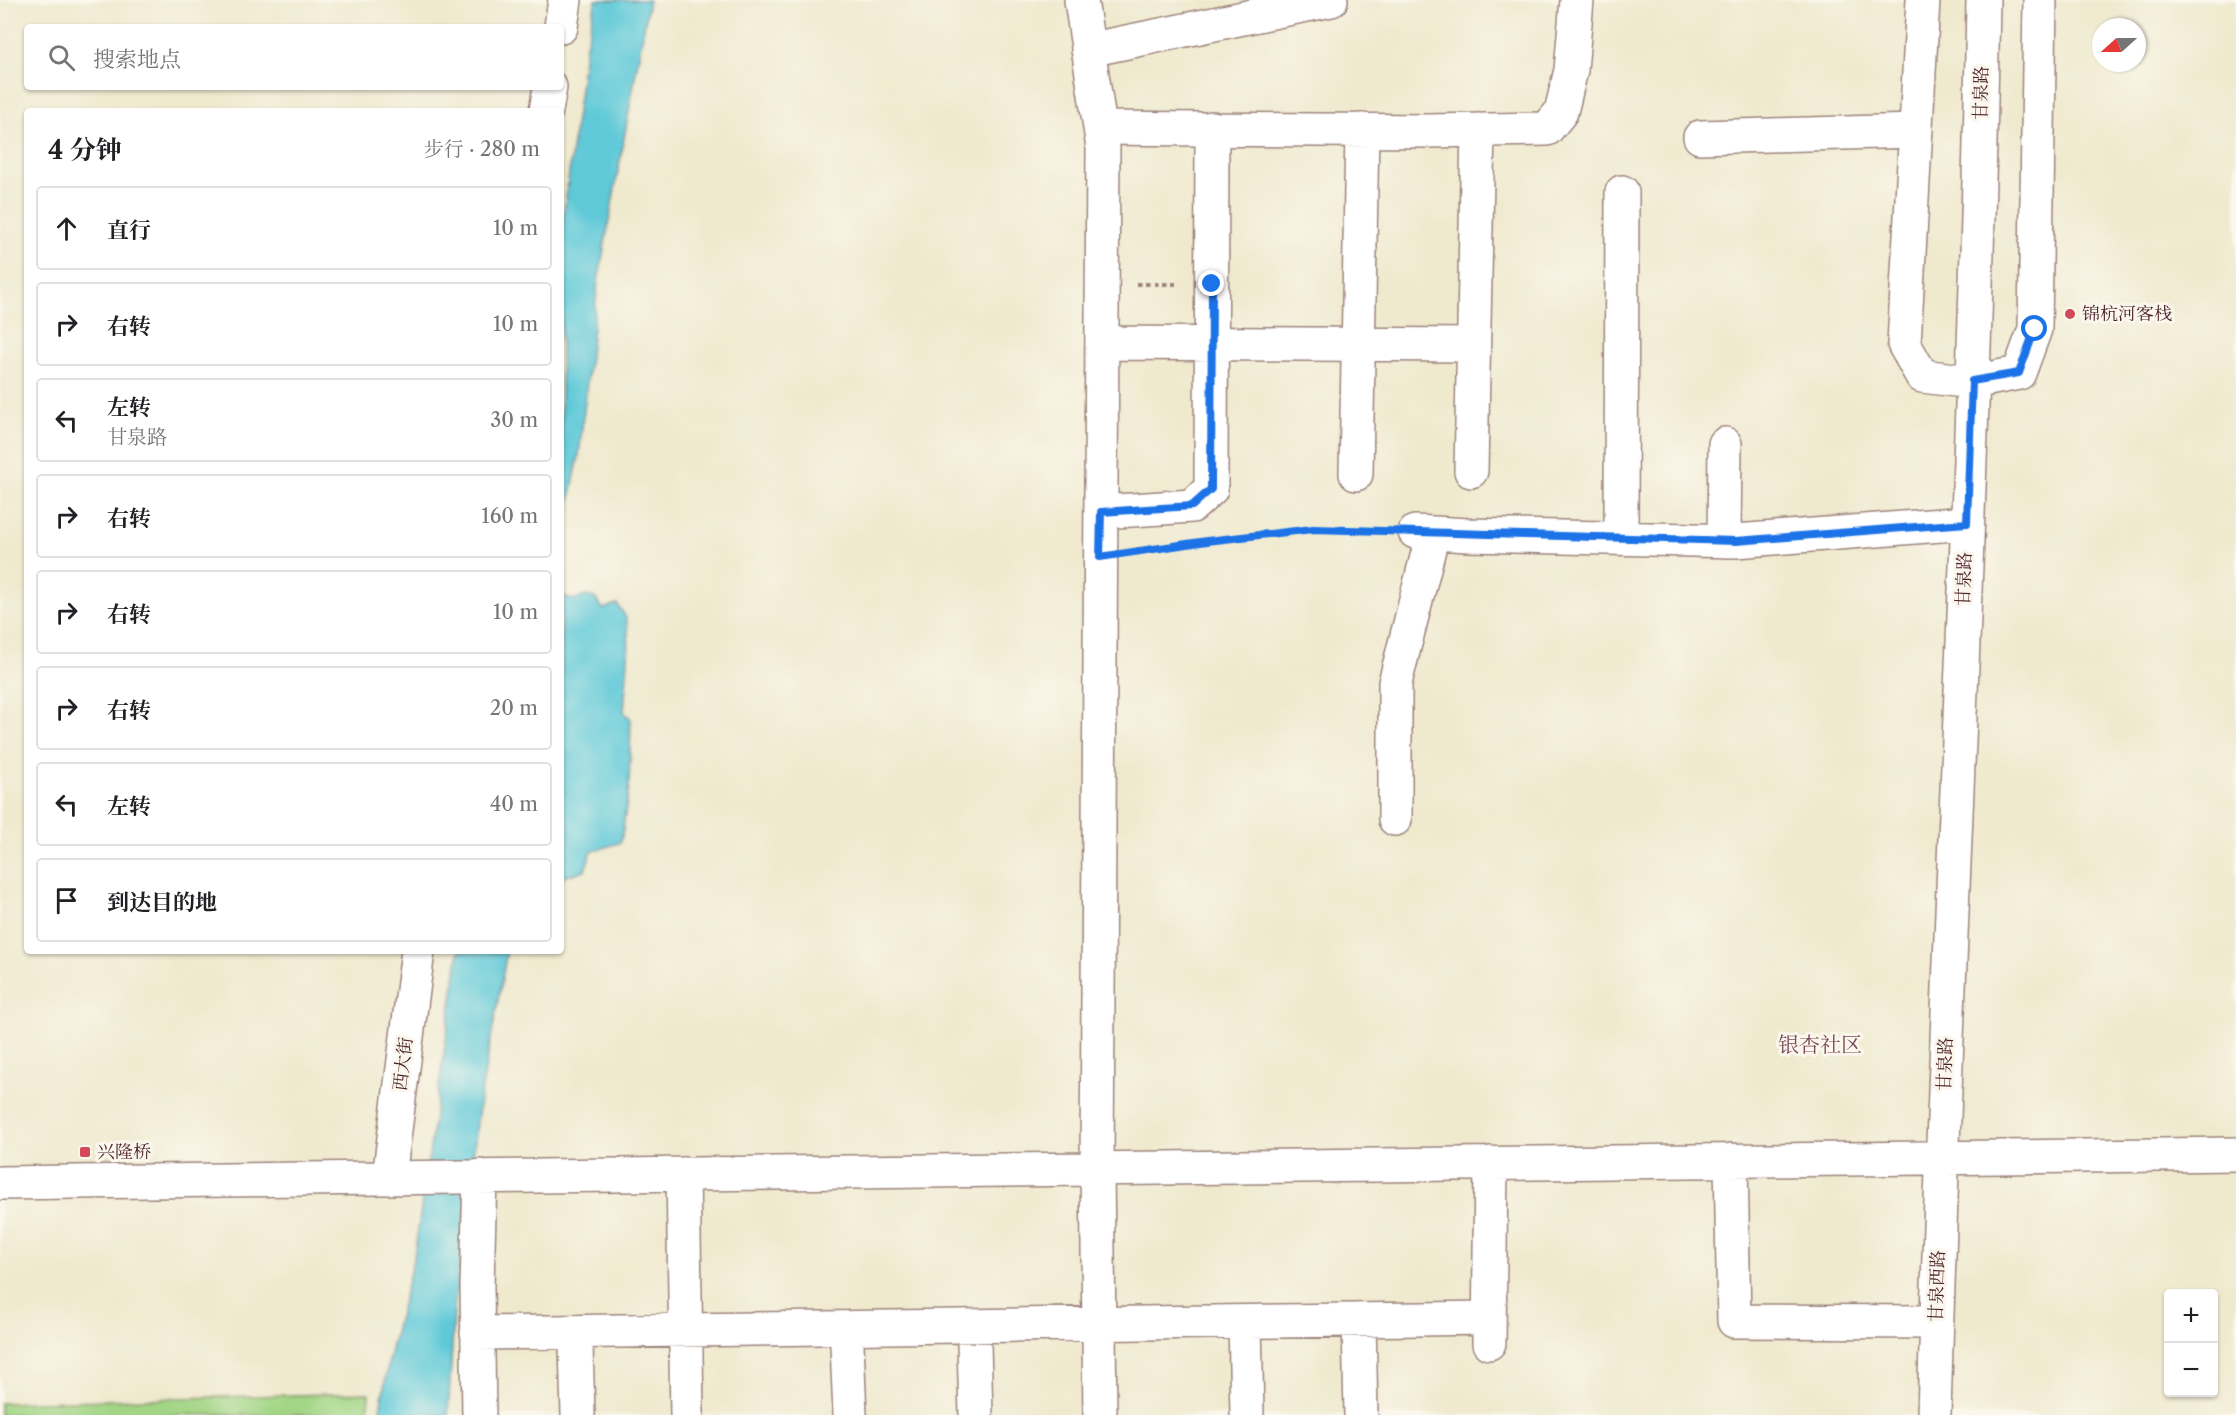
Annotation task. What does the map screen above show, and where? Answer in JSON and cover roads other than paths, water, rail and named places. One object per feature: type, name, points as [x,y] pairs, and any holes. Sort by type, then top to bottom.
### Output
[{"type":"street","points":[[562,24],[566,0]]},
{"type":"street","points":[[1081,0],[1103,148],[1097,1168],[1100,1415]]},
{"type":"street","points":[[1088,50],[1331,0]]},
{"type":"street","points":[[1100,128],[1547,129],[1561,112],[1571,70],[1577,0]]},
{"type":"street","points":[[1923,0],[1904,344],[1922,376],[1972,381],[2019,373],[2035,329],[2040,0]]},
{"type":"street","name":"甘泉路","points":[[1941,1158],[1979,208],[1983,0]]},
{"type":"street","points":[[546,108],[550,90]]},
{"type":"street","points":[[1101,512],[1192,506],[1211,489],[1212,128]]},
{"type":"street","points":[[1356,474],[1362,130]]},
{"type":"street","points":[[1471,471],[1478,130]]},
{"type":"street","points":[[1700,137],[1917,131]]},
{"type":"street","points":[[1621,538],[1622,192]]},
{"type":"street","points":[[1102,343],[1473,345]]},
{"type":"street","points":[[1725,444],[1725,541]]},
{"type":"street","points":[[1395,819],[1395,683],[1424,532],[1725,541],[1967,523]]},
{"type":"street","name":"西大街","points":[[399,1177],[418,954]]},
{"type":"street","points":[[0,1184],[2236,1154]]},
{"type":"street","name":"甘泉西路","points":[[1934,1415],[1941,1158]]},
{"type":"street","points":[[1731,1160],[1734,1321],[1936,1322]]},
{"type":"street","points":[[477,1333],[1359,1321],[1489,1331],[1491,1163]]},
{"type":"street","points":[[683,1174],[687,1415]]},
{"type":"street","points":[[479,1415],[477,1287],[480,1176]]},
{"type":"street","points":[[1359,1321],[1361,1415]]},
{"type":"street","points":[[1245,1322],[1247,1415]]},
{"type":"street","points":[[974,1344],[976,1415]]},
{"type":"street","points":[[847,1345],[850,1415]]},
{"type":"street","points":[[576,1346],[579,1415]]},
{"type":"water","points":[[596,0],[649,0],[598,282],[579,455],[564,529],[564,212],[585,50]]},
{"type":"water","points":[[564,596],[571,600],[586,596],[595,598],[603,609],[617,604],[624,615],[628,636],[624,712],[631,719],[629,787],[621,842],[591,852],[585,870],[564,877]]},
{"type":"water","points":[[459,954],[506,954],[480,1099],[454,1311],[448,1415],[379,1415],[391,1349],[414,1256]]},
{"type":"place","name":"锦杭河客栈","points":[[2070,314]]},
{"type":"place","name":"兴隆桥","points":[[85,1152]]},
{"type":"district","name":"银杏社区","points":[[1820,1045]]}]
